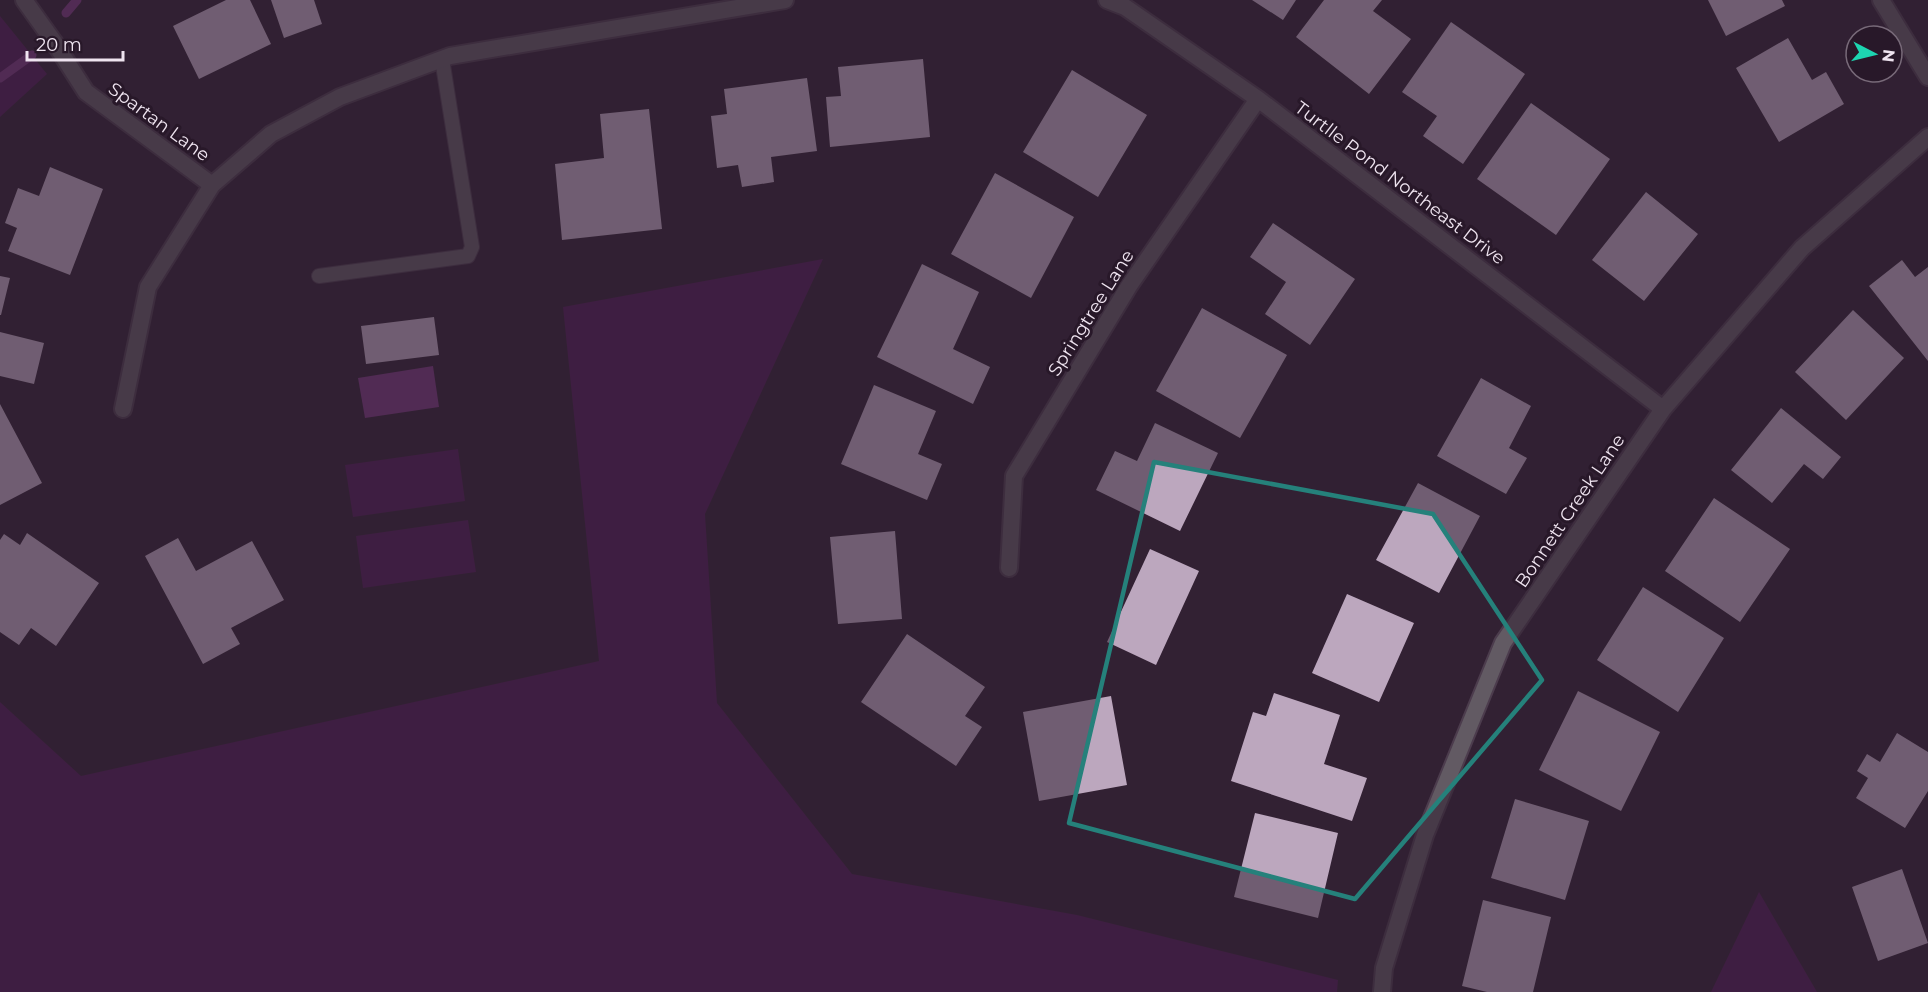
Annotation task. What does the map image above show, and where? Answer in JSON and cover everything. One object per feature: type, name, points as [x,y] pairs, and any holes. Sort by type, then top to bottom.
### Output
[{"type":"street","name":"Spartan Lane","points":[[24,0],[86,92],[212,185]]},
{"type":"street","points":[[123,409],[148,287],[212,185],[271,134],[340,97],[450,56],[785,0]]},
{"type":"street","name":"Turtlle Pond Northeast Drive","points":[[1107,0],[1125,7],[1258,99],[1663,409]]},
{"type":"street","points":[[1881,0],[1928,77]]},
{"type":"street","name":"Springtree Lane","points":[[1009,568],[1014,476],[1129,286],[1258,99]]},
{"type":"street","name":"Bonnett Creek Lane","points":[[1382,992],[1384,968],[1425,834],[1503,643],[1663,409],[1802,248],[1928,136]]},
{"type":"lane","points":[[319,276],[468,256],[472,247],[442,59]]},
{"type":"highlighted area","points":[[1154,462],[1433,514],[1542,680],[1355,899],[1069,823]]},
{"type":"shaded area","points":[[0,16],[47,74],[0,117]]},
{"type":"shaded area","points":[[823,259],[705,514],[717,703],[852,874],[1077,915],[1338,980],[1337,992],[0,992],[0,702],[81,776],[599,661],[563,307]]},
{"type":"shaded area","points":[[433,366],[439,407],[365,418],[358,378]]},
{"type":"shaded area","points":[[458,449],[465,501],[353,517],[345,465]]},
{"type":"shaded area","points":[[468,520],[476,572],[363,588],[356,536]]},
{"type":"shaded area","points":[[1759,892],[1817,992],[1711,992]]},
{"type":"building","points":[[226,0],[250,0],[271,44],[199,79],[173,26]]},
{"type":"building","points":[[271,0],[314,0],[322,24],[284,38]]},
{"type":"building","points":[[1252,0],[1296,0],[1283,20]]},
{"type":"building","points":[[1324,0],[1382,0],[1373,11],[1411,39],[1369,94],[1296,37]]},
{"type":"building","points":[[1708,0],[1782,0],[1785,6],[1726,36]]},
{"type":"building","points":[[1451,22],[1525,74],[1463,164],[1423,136],[1437,116],[1402,92]]},
{"type":"building","points":[[1788,38],[1812,80],[1826,72],[1844,104],[1779,142],[1736,68]]},
{"type":"building","points":[[923,59],[930,137],[830,147],[826,97],[841,96],[838,67]]},
{"type":"building","points":[[1072,70],[1147,115],[1098,197],[1023,152]]},
{"type":"building","points":[[807,78],[817,151],[771,157],[774,182],[742,187],[738,165],[717,168],[711,116],[727,114],[724,89]]},
{"type":"building","points":[[1531,103],[1610,159],[1556,235],[1477,179]]},
{"type":"building","points":[[649,109],[662,229],[562,240],[555,164],[604,158],[600,114]]},
{"type":"building","points":[[50,167],[103,189],[70,275],[8,251],[17,228],[5,223],[18,188],[39,196]]},
{"type":"building","points":[[995,173],[1074,217],[1031,298],[951,254]]},
{"type":"building","points":[[1646,192],[1698,234],[1644,301],[1592,260]]},
{"type":"building","points":[[1273,223],[1355,279],[1310,345],[1265,314],[1286,282],[1250,257]]},
{"type":"building","points":[[1902,260],[1915,277],[1928,267],[1928,361],[1869,286]]},
{"type":"building","points":[[922,264],[979,292],[953,349],[990,367],[973,404],[877,357]]},
{"type":"building","points":[[0,276],[10,278],[1,315],[0,315]]},
{"type":"building","points":[[1202,308],[1287,355],[1240,438],[1156,391]]},
{"type":"building","points":[[1853,310],[1904,358],[1846,420],[1795,372]]},
{"type":"building","points":[[434,317],[439,355],[366,364],[361,326]]},
{"type":"building","points":[[0,332],[44,343],[34,384],[0,376]]},
{"type":"building","points":[[1481,378],[1531,406],[1509,448],[1527,458],[1506,494],[1437,456]]},
{"type":"building","points":[[874,385],[936,411],[918,454],[942,464],[927,500],[841,464]]},
{"type":"building","points":[[0,404],[42,483],[0,505]]},
{"type":"building","points":[[1781,408],[1841,457],[1823,479],[1804,464],[1772,503],[1731,470]]},
{"type":"building","points":[[1155,423],[1218,453],[1180,531],[1096,490],[1115,451],[1137,461]]},
{"type":"building","points":[[1418,483],[1480,516],[1439,593],[1376,560]]},
{"type":"building","points":[[1714,498],[1790,549],[1740,622],[1665,571]]},
{"type":"building","points":[[895,531],[902,619],[838,624],[830,537]]},
{"type":"building","points":[[27,533],[99,583],[56,646],[31,628],[19,645],[0,632],[0,540],[4,534],[20,545]]},
{"type":"building","points":[[178,538],[196,571],[252,541],[284,600],[231,628],[240,644],[203,664],[145,556]]},
{"type":"building","points":[[1150,549],[1199,571],[1156,665],[1107,642]]},
{"type":"building","points":[[1643,587],[1724,638],[1678,712],[1597,660]]},
{"type":"building","points":[[1347,594],[1414,623],[1379,702],[1312,673]]},
{"type":"building","points":[[907,634],[985,687],[965,716],[982,727],[956,766],[861,702]]},
{"type":"building","points":[[1578,691],[1660,732],[1621,811],[1539,770]]},
{"type":"building","points":[[1274,693],[1340,715],[1324,764],[1367,778],[1352,821],[1231,781],[1253,712],[1266,716]]},
{"type":"building","points":[[1111,696],[1127,785],[1039,801],[1023,712]]},
{"type":"building","points":[[1897,733],[1928,752],[1928,791],[1905,828],[1856,798],[1868,778],[1857,771],[1867,754],[1880,762]]},
{"type":"building","points":[[1515,799],[1589,821],[1565,900],[1491,878]]},
{"type":"building","points":[[1255,813],[1338,833],[1318,918],[1234,897]]},
{"type":"building","points":[[1902,869],[1928,943],[1878,961],[1852,887]]},
{"type":"building","points":[[1483,900],[1551,917],[1533,992],[1487,992],[1462,986]]},
{"type":"waterway","points":[[66,13],[77,0]]},
{"type":"waterway","points":[[0,78],[32,55]]}]
